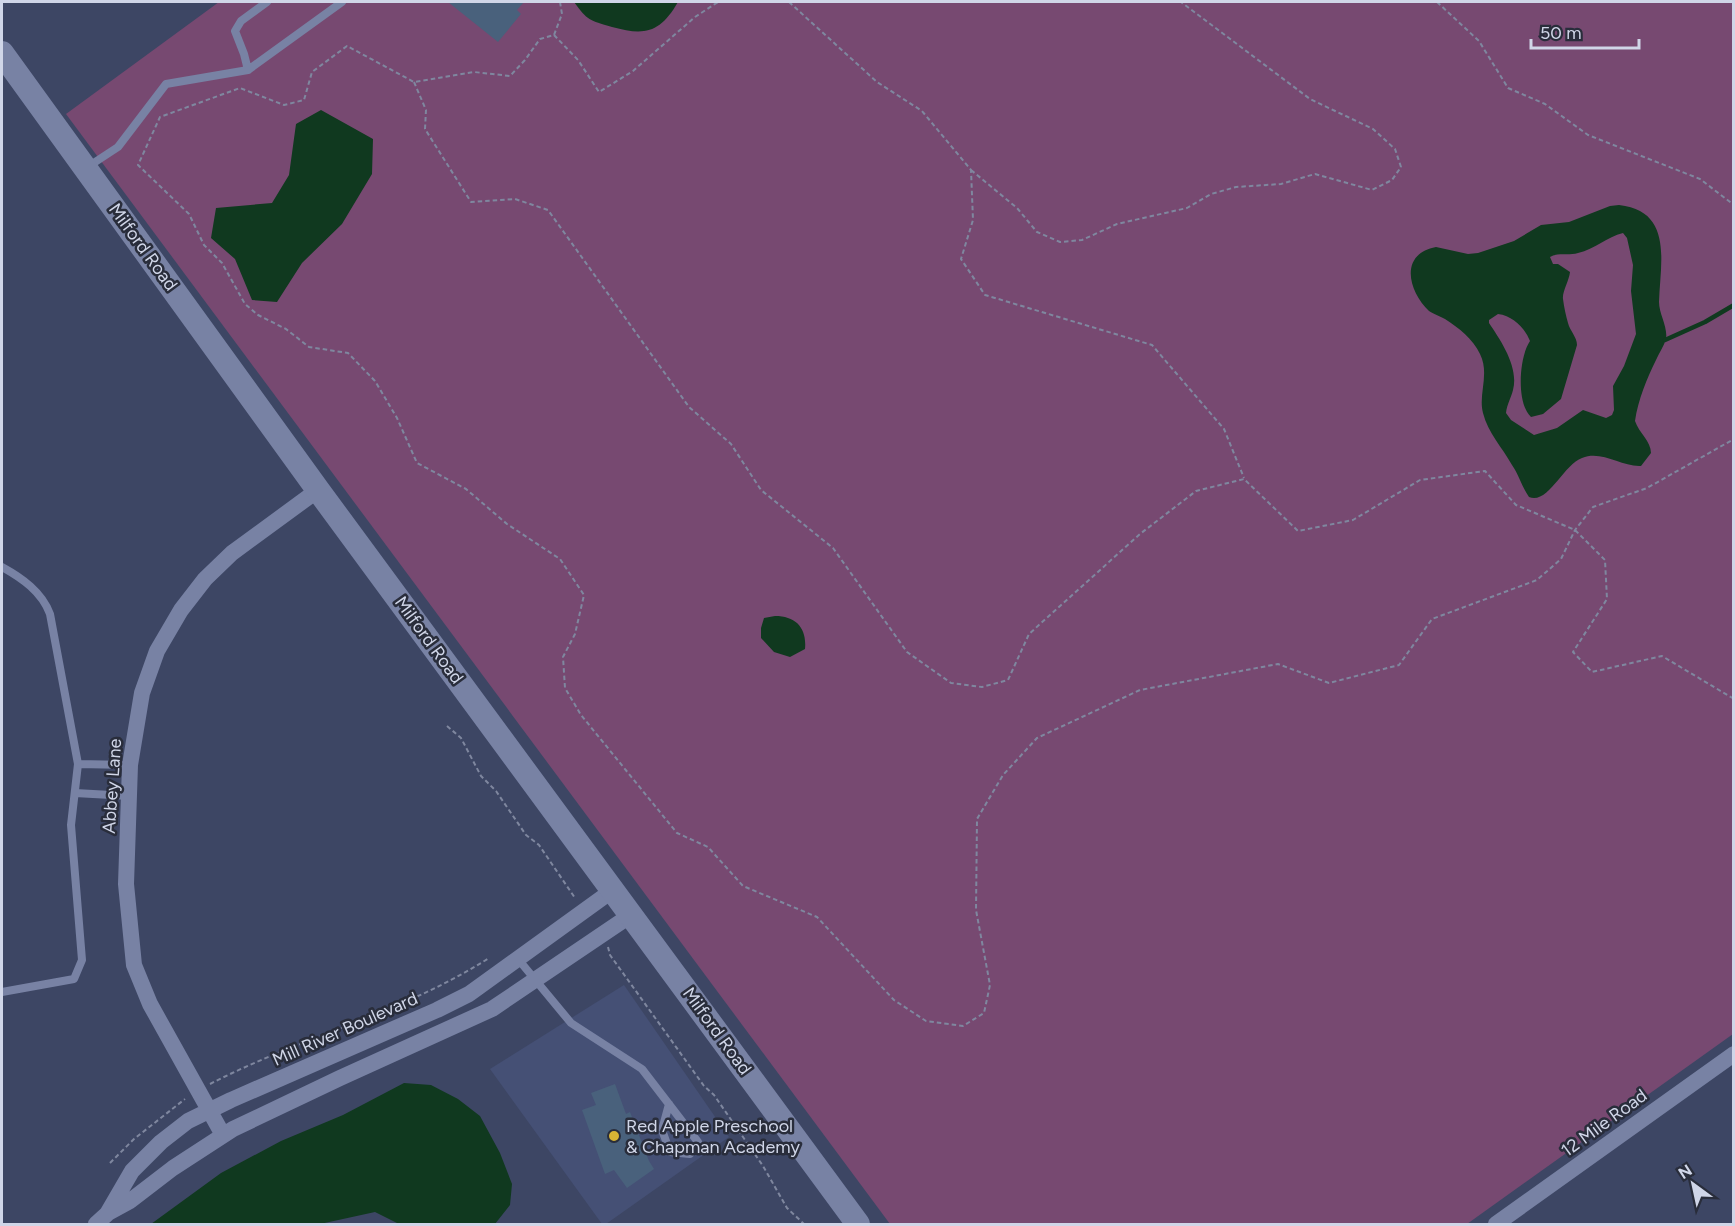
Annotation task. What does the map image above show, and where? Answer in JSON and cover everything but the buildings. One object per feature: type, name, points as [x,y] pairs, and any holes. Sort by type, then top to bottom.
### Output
[{"type":"street","name":"Milford Road","points":[[2,53],[318,490],[858,1224]]},
{"type":"street","name":"Abbey Lane","points":[[223,1135],[150,1004],[134,965],[126,884],[130,765],[142,693],[157,651],[181,610],[205,579],[232,553],[318,490]]},
{"type":"street","name":"Mill River Boulevard","points":[[102,1219],[132,1171],[153,1149],[189,1121],[469,994],[613,890]]},
{"type":"street","name":"Mill River Boulevard","points":[[102,1219],[223,1135],[340,1078],[492,1009],[631,915]]},
{"type":"street","name":"12 Mile Road","points":[[1496,1224],[1734,1054]]},
{"type":"lane","points":[[248,70],[235,31],[241,21],[267,2]]},
{"type":"lane","points":[[86,169],[118,147],[166,84],[248,70],[342,2]]},
{"type":"lane","points":[[2,567],[20,577],[48,608],[78,764],[71,825],[82,960],[74,979],[2,992]]},
{"type":"lane","points":[[78,764],[130,765]]},
{"type":"lane","points":[[75,794],[129,796]]},
{"type":"lane","points":[[518,958],[571,1023],[642,1069],[669,1104],[698,1142],[690,1155],[670,1152],[662,1130],[669,1104]]},
{"type":"path","points":[[554,35],[562,14],[560,2]]},
{"type":"path","points":[[554,35],[578,60],[598,92],[633,71],[696,17],[718,2]]},
{"type":"path","points":[[789,2],[877,82],[922,111],[971,170],[1017,208],[1037,232],[1060,242],[1082,240],[1116,225],[1187,208],[1211,194],[1236,187],[1281,184],[1315,174],[1371,190],[1392,180],[1401,167],[1395,149],[1373,129],[1310,99],[1181,2]]},
{"type":"path","points":[[1437,2],[1479,41],[1508,88],[1545,104],[1588,135],[1700,179],[1734,205]]},
{"type":"path","points":[[554,35],[540,39],[510,76],[474,72],[414,82],[347,46],[312,72],[304,100],[284,105],[240,88],[160,117],[138,165],[189,214],[204,244],[222,263],[245,304],[258,315],[286,329],[309,347],[348,353],[375,381],[397,418],[417,463],[466,489],[507,524],[560,559],[584,595],[575,634],[563,657],[565,688],[581,715],[677,832],[708,847],[742,886],[817,916],[894,1000],[926,1021],[963,1026],[984,1013],[990,984],[976,910],[977,819],[1004,775],[1037,738],[1140,690],[1278,664],[1329,684],[1399,665],[1432,619],[1537,580],[1561,559],[1575,531],[1593,507],[1647,488],[1734,439]]},
{"type":"path","points":[[414,82],[426,110],[425,129],[471,202],[515,199],[548,210],[689,407],[731,444],[761,489],[833,548],[907,652],[951,683],[982,687],[1008,680],[1029,634],[1140,534],[1196,491],[1244,479]]},
{"type":"path","points":[[971,170],[973,220],[961,260],[985,295],[1152,345],[1224,429],[1244,479],[1298,531],[1353,520],[1420,480],[1485,471],[1516,505],[1575,531],[1605,560],[1607,599],[1573,652],[1592,672],[1662,656],[1734,699]]},
{"type":"path","points":[[447,726],[461,738],[481,776],[496,791],[526,835],[539,845],[584,911]]},
{"type":"path","points":[[601,935],[608,945],[610,956],[704,1086],[714,1095],[763,1166],[787,1208],[804,1224]]},
{"type":"path","points":[[110,1163],[134,1139],[199,1090],[253,1064],[441,986],[491,957]]},
{"type":"shaded area","points":[[219,2],[1733,2],[1733,1034],[1467,1224],[890,1224],[66,114]]},
{"type":"shaded area","points":[[574,2],[678,2],[658,26],[643,31],[634,31],[594,21],[586,16]]},
{"type":"shaded area","points":[[321,110],[373,139],[372,174],[342,224],[302,263],[277,302],[252,300],[235,259],[211,238],[216,208],[272,203],[289,175],[296,124]]},
{"type":"shaded area","points":[[1619,205],[1637,209],[1649,217],[1660,241],[1659,302],[1666,339],[1643,389],[1635,421],[1651,453],[1641,466],[1597,456],[1582,458],[1568,468],[1543,495],[1536,498],[1529,497],[1485,420],[1482,406],[1484,369],[1480,354],[1474,343],[1460,330],[1429,311],[1422,303],[1412,284],[1412,265],[1416,257],[1424,251],[1436,247],[1468,254],[1478,253],[1514,241],[1541,225],[1569,222],[1610,206]],"holes":[[[1623,233],[1627,238],[1633,265],[1631,291],[1636,334],[1624,366],[1613,386],[1614,410],[1612,415],[1606,418],[1583,410],[1557,428],[1534,435],[1511,420],[1506,413],[1513,390],[1513,372],[1508,355],[1489,320],[1498,314],[1508,317],[1517,323],[1528,336],[1530,341],[1523,358],[1521,391],[1526,410],[1531,417],[1543,414],[1561,399],[1577,345],[1568,323],[1563,299],[1570,272],[1558,264],[1553,264],[1550,257],[1584,251]]]},
{"type":"shaded area","points":[[775,616],[789,618],[799,625],[804,635],[805,649],[790,657],[774,652],[761,638],[764,618]]},
{"type":"shaded area","points":[[624,985],[729,1137],[606,1224],[602,1224],[490,1069]]},
{"type":"shaded area","points":[[404,1083],[431,1085],[458,1099],[480,1116],[500,1153],[512,1184],[510,1205],[495,1224],[399,1224],[375,1212],[320,1224],[151,1224],[221,1173],[281,1141],[343,1115]]},
{"type":"waterway","points":[[1665,340],[1705,322],[1734,305]]},
{"type":"place","name":"Red Apple Preschool & Chapman Academy","points":[[614,1136]]}]
